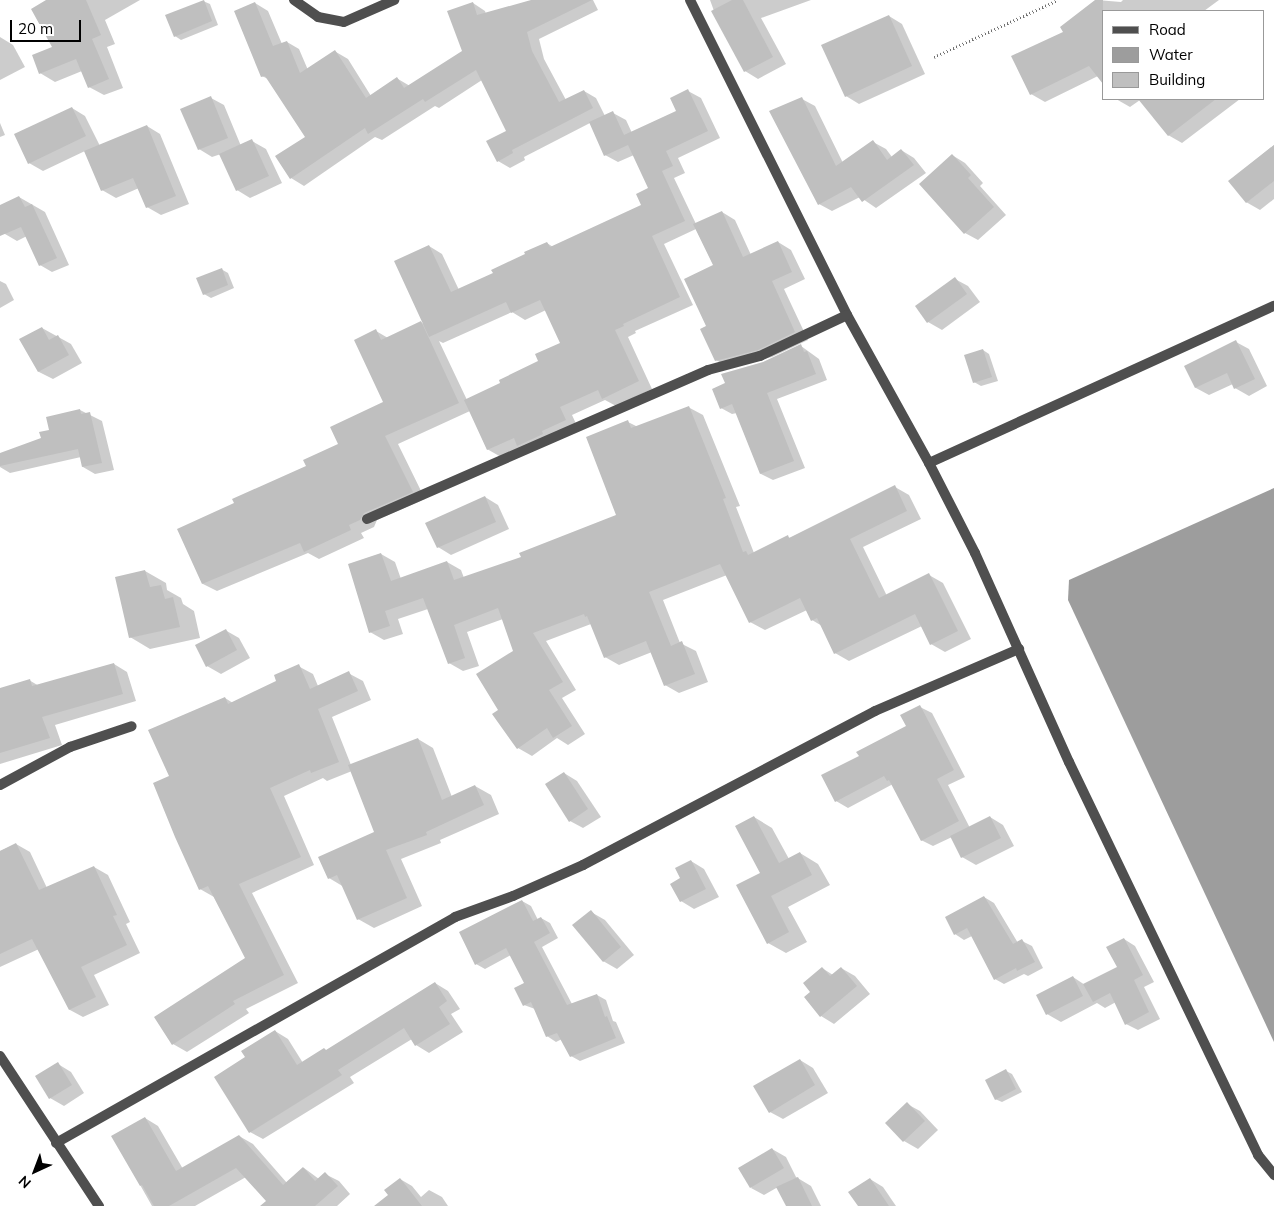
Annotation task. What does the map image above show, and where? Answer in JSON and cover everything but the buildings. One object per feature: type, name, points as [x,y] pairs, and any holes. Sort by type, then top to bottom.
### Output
[{"type":"street","points":[[294,0],[318,17],[344,22],[394,0]]},
{"type":"street","points":[[690,0],[847,315],[975,553],[1020,649],[1069,762],[1258,1155],[1274,1176]]},
{"type":"street","points":[[928,463],[1274,306]]},
{"type":"street","points":[[367,519],[708,370],[760,356],[847,315]]},
{"type":"street","points":[[56,1143],[456,917],[513,896],[582,865],[875,711],[1020,649]]},
{"type":"street","points":[[0,786],[70,747],[132,726]]},
{"type":"street","points":[[0,1056],[99,1206]]},
{"type":"path","points":[[934,57],[1058,0]]},
{"type":"water","points":[[1274,488],[1274,1042],[1068,600],[1069,580]]}]
